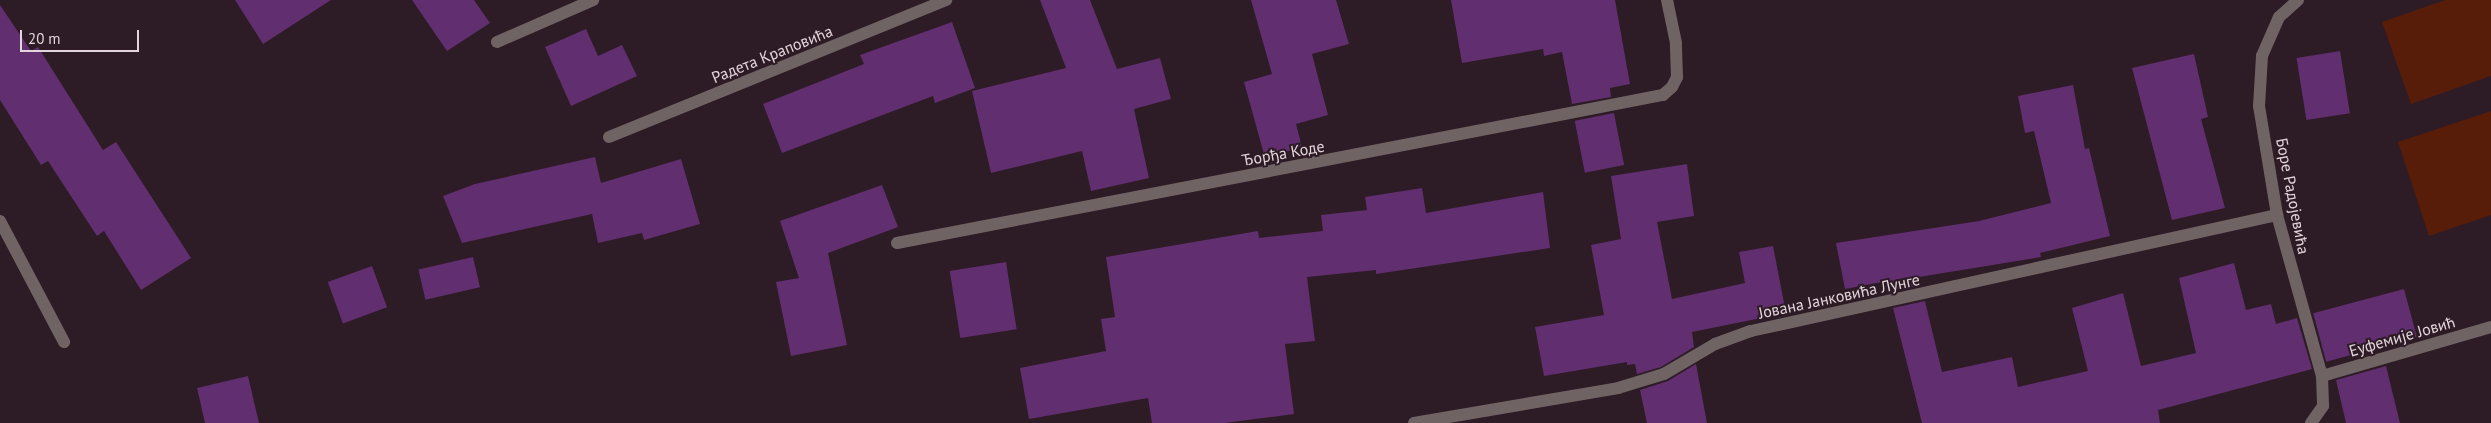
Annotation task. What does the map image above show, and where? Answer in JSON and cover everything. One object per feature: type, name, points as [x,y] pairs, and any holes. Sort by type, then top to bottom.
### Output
[{"type":"street","points":[[497,42],[593,0]]},
{"type":"street","name":"Радета Краповића","points":[[610,137],[946,0]]},
{"type":"street","name":"Ђорђа Коде","points":[[897,243],[1663,95],[1672,87],[1677,77],[1676,43],[1667,0]]},
{"type":"street","name":"Боре Радојевића","points":[[2298,0],[2279,17],[2262,56],[2259,106],[2277,215],[2322,376],[2323,406],[2311,423]]},
{"type":"street","name":"Јована Јанковића Лунге","points":[[1414,423],[1618,388],[1664,374],[1715,344],[1751,331],[2277,215]]},
{"type":"street","points":[[0,221],[64,342]]},
{"type":"street","name":"Еуфемије Јовић","points":[[2322,376],[2491,327]]},
{"type":"shaded area","points":[[2445,0],[2491,0],[2491,76],[2411,104],[2382,22]]},
{"type":"shaded area","points":[[2491,111],[2491,215],[2429,236],[2398,142]]},
{"type":"building","points":[[235,0],[331,0],[263,44]]},
{"type":"building","points":[[412,0],[474,0],[490,23],[447,51]]},
{"type":"building","points":[[1040,0],[1090,0],[1117,69],[1160,58],[1171,99],[1134,109],[1149,178],[1091,191],[1082,151],[991,173],[972,91],[1066,68]]},
{"type":"building","points":[[1251,0],[1336,0],[1349,44],[1312,54],[1328,115],[1296,124],[1302,147],[1265,158],[1244,82],[1272,74]]},
{"type":"building","points":[[1451,0],[1615,0],[1630,84],[1610,88],[1611,97],[1572,104],[1562,52],[1544,56],[1543,49],[1462,63]]},
{"type":"building","points":[[0,5],[31,51],[38,47],[103,150],[116,142],[191,258],[141,290],[104,231],[97,236],[48,161],[41,165],[0,100]]},
{"type":"building","points":[[952,22],[975,88],[935,103],[933,96],[782,153],[763,104],[864,64],[860,55]]},
{"type":"building","points":[[586,29],[598,56],[622,45],[637,76],[571,106],[545,47]]},
{"type":"building","points":[[2340,51],[2350,113],[2306,120],[2297,58]]},
{"type":"building","points":[[2194,54],[2208,117],[2201,119],[2225,208],[2172,220],[2132,68]]},
{"type":"building","points":[[2073,85],[2085,149],[2089,148],[2110,236],[2040,253],[2041,257],[1919,277],[1921,285],[1889,292],[1887,281],[1845,289],[1836,243],[1979,221],[2051,203],[2034,131],[2025,133],[2018,96]]},
{"type":"building","points":[[1614,113],[1624,165],[1585,173],[1575,121]]},
{"type":"building","points":[[595,157],[601,183],[681,159],[700,224],[644,240],[642,233],[598,243],[592,214],[462,243],[443,196],[475,184]]},
{"type":"building","points":[[1687,164],[1694,216],[1657,222],[1672,299],[1745,283],[1739,252],[1773,246],[1786,313],[1692,332],[1694,347],[1661,367],[1637,374],[1635,364],[1627,365],[1627,362],[1544,376],[1535,327],[1604,315],[1591,245],[1621,239],[1611,176]]},
{"type":"building","points":[[882,185],[898,227],[828,253],[847,345],[791,356],[776,282],[799,278],[780,221]]},
{"type":"building","points":[[1422,188],[1426,213],[1543,192],[1550,248],[1376,274],[1376,270],[1307,277],[1315,341],[1285,344],[1294,414],[1225,423],[1152,423],[1148,398],[1029,419],[1020,368],[1106,351],[1101,319],[1115,317],[1106,257],[1258,231],[1259,238],[1323,231],[1321,215],[1367,210],[1365,197]]},
{"type":"building","points":[[473,257],[480,287],[425,300],[418,270]]},
{"type":"building","points":[[1006,262],[1017,329],[960,338],[950,271]]},
{"type":"building","points":[[2234,263],[2246,310],[2271,304],[2276,324],[2297,318],[2312,369],[2158,410],[2160,423],[1922,423],[1893,308],[1925,301],[1942,372],[2012,357],[2018,387],[2088,371],[2072,308],[2123,293],[2141,366],[2196,353],[2179,278]]},
{"type":"building","points":[[372,266],[387,307],[343,323],[328,282]]},
{"type":"building","points":[[2404,289],[2417,337],[2326,362],[2313,313]]},
{"type":"building","points":[[1696,364],[1707,423],[1647,423],[1640,390],[1668,381]]},
{"type":"building","points":[[2386,366],[2400,423],[2346,423],[2336,380]]},
{"type":"building","points":[[248,376],[259,423],[205,423],[197,388]]}]
